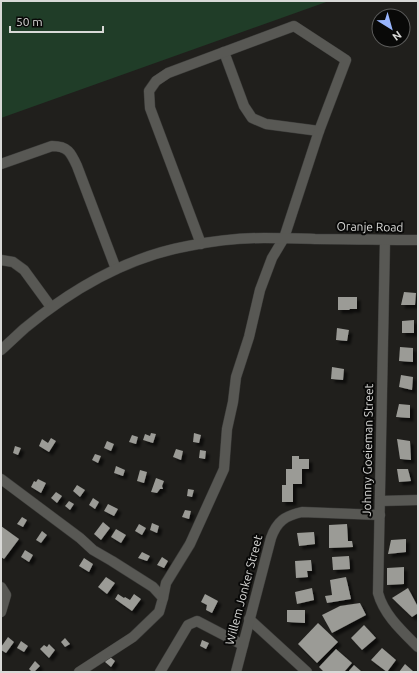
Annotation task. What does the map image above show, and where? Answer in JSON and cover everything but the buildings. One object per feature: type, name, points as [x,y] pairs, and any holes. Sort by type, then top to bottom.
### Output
[{"type":"street","points":[[79,672],[133,636],[159,612],[166,583],[190,544],[224,468],[227,429],[233,402],[236,376],[249,337],[260,290],[272,258],[284,238],[319,132],[346,60],[294,26],[168,73],[156,82],[149,91],[150,108],[201,244]]},
{"type":"street","points":[[224,52],[244,106],[252,118],[266,124],[319,132]]},
{"type":"street","points":[[1,164],[52,146],[61,146],[71,152],[116,269]]},
{"type":"street","name":"Oranje Road","points":[[1,350],[24,329],[52,308],[70,295],[101,277],[116,269],[147,257],[188,246],[238,239],[263,238],[418,240]]},
{"type":"street","name":"Johnny Goeieman Street","points":[[386,240],[378,593],[381,604],[388,614],[397,626],[418,647]]},
{"type":"street","points":[[1,260],[13,262],[24,270],[52,308]]},
{"type":"street","points":[[1,479],[80,538],[92,550],[153,587],[163,598]]},
{"type":"street","points":[[380,501],[418,500]]},
{"type":"street","name":"Willem Jonker Street","points":[[236,672],[271,538],[278,524],[284,518],[292,514],[302,512],[380,515]]},
{"type":"street","points":[[1,587],[6,595],[1,612]]},
{"type":"street","points":[[249,619],[307,672]]},
{"type":"street","points":[[160,672],[188,625],[197,621],[243,645]]},
{"type":"green space","points":[[1,1],[329,1],[1,118]]}]
